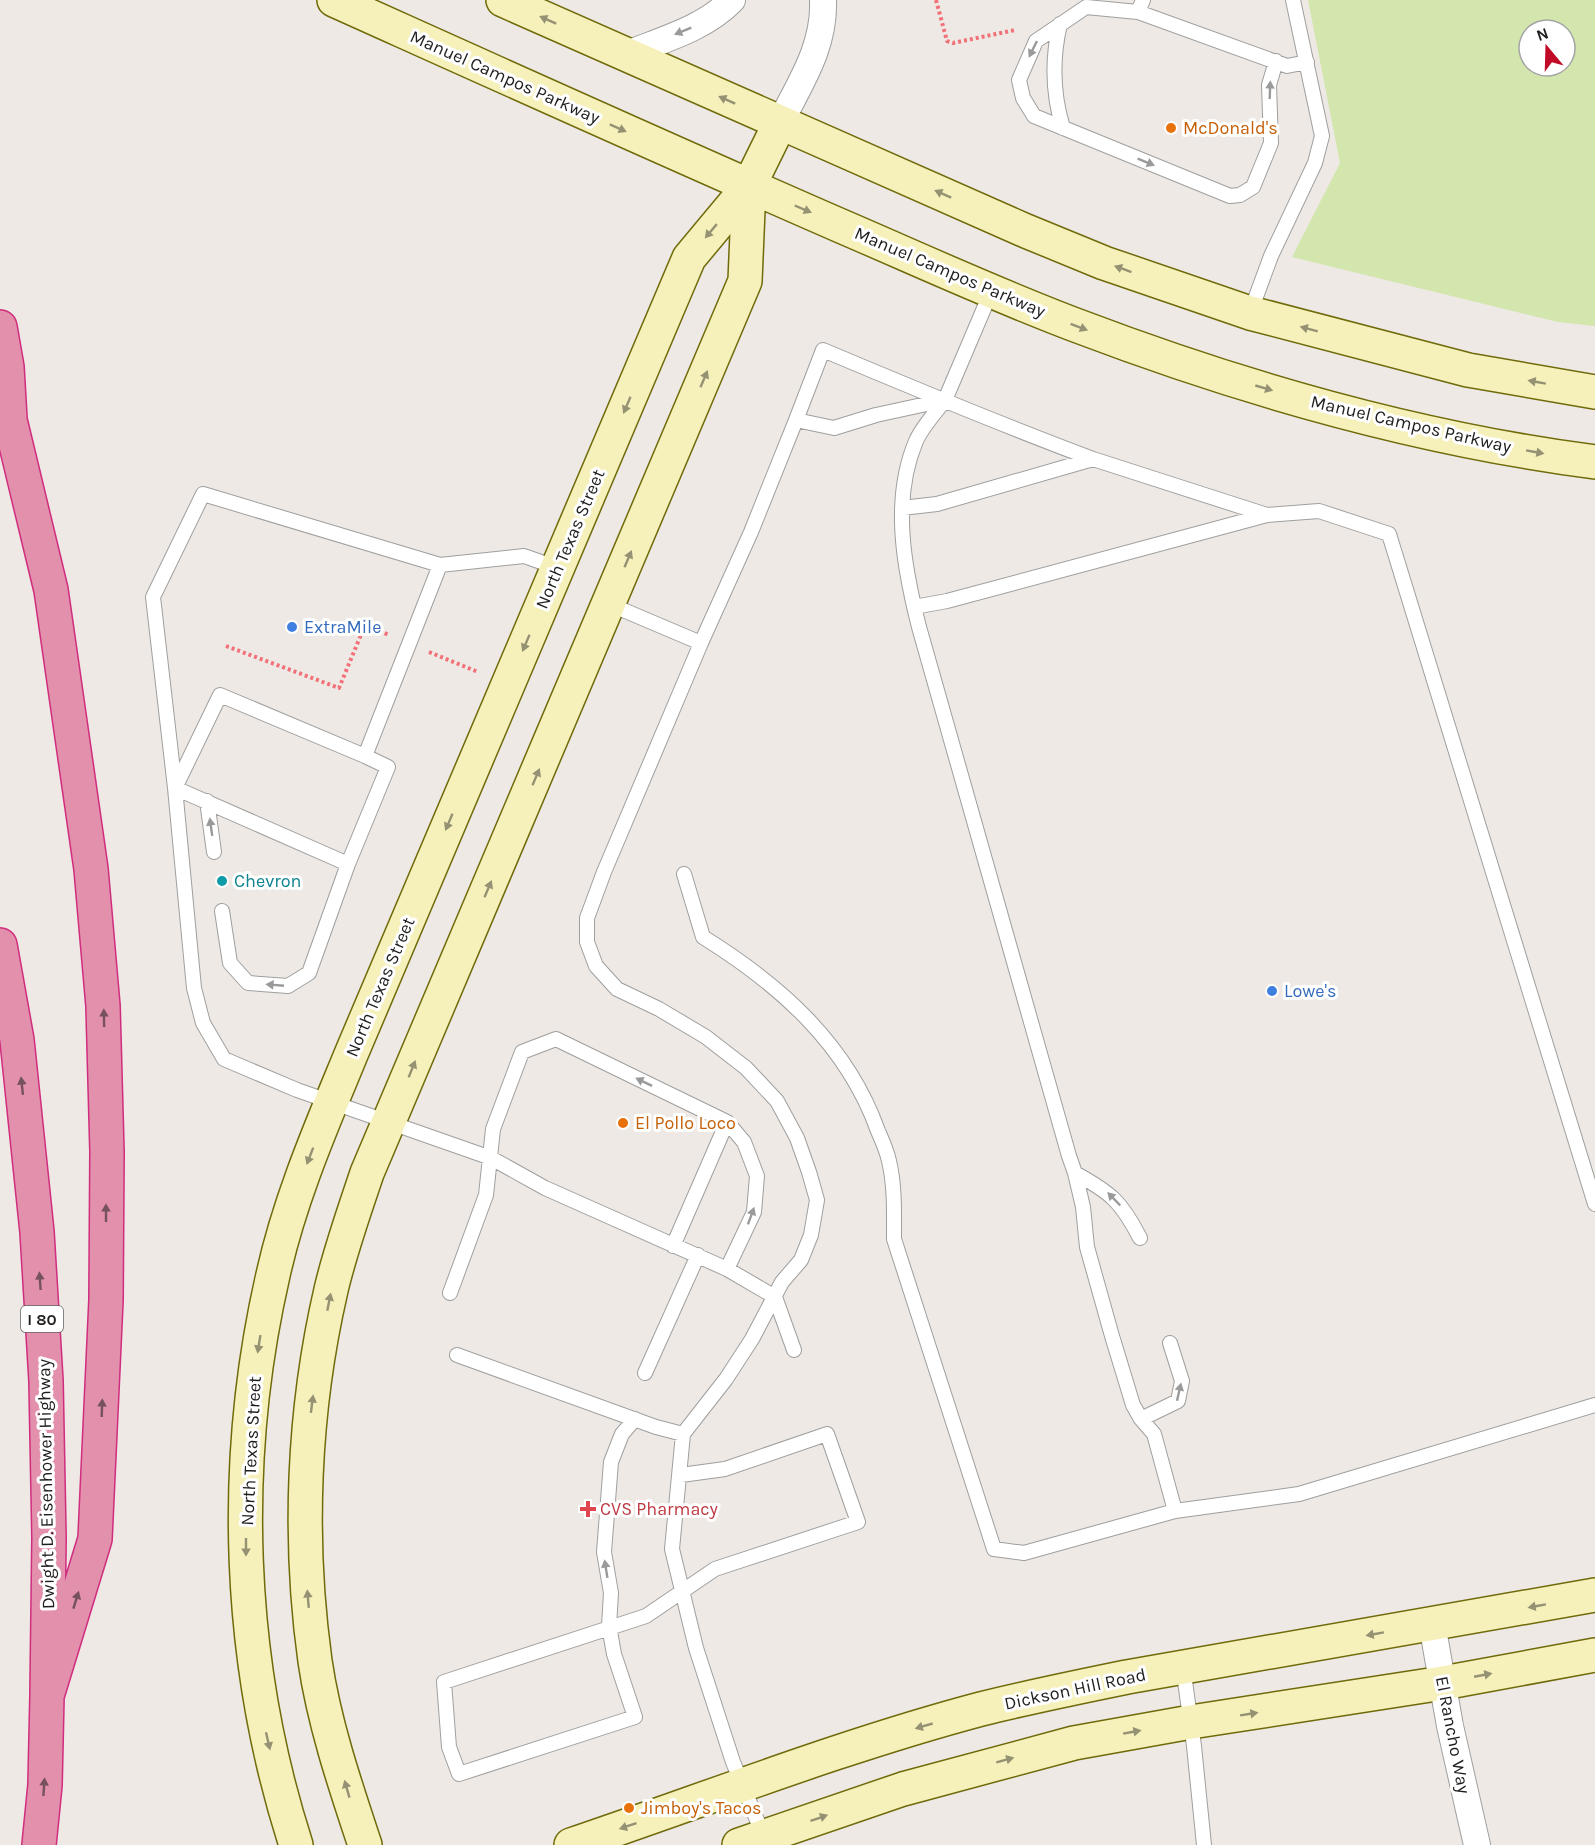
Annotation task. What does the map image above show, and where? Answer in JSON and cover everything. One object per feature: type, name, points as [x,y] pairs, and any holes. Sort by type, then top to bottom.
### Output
[{"type":"highway","points":[[0,327],[7,367],[5,408],[51,590],[91,869],[103,1006],[107,1152],[106,1300],[95,1539],[47,1696]]},
{"type":"highway","name":"Dwight D. Eisenhower Highway","points":[[0,945],[17,1040],[37,1232],[46,1381],[49,1538],[47,1696],[45,1785],[39,1845]]},
{"type":"main road","name":"Manuel Campos Parkway","points":[[334,0],[991,292],[1153,353],[1221,376],[1343,411],[1458,438],[1595,462]]},
{"type":"main road","points":[[503,0],[1026,231],[1104,263],[1250,313],[1468,370],[1595,392]]},
{"type":"main road","name":"North Texas Street","points":[[296,1845],[274,1766],[255,1673],[247,1584],[246,1489],[250,1410],[258,1345],[288,1218],[332,1102],[689,258],[749,186],[780,123]]},
{"type":"main road","name":"North Texas Street","points":[[365,1845],[336,1749],[316,1663],[305,1556],[305,1492],[310,1421],[317,1359],[331,1290],[360,1193],[745,282],[749,186]]},
{"type":"main road","name":"Dickson Hill Road","points":[[571,1845],[887,1737],[980,1710],[1066,1689],[1595,1595]]},
{"type":"main road","points":[[756,1842],[903,1789],[1074,1743],[1191,1722],[1443,1683],[1595,1655]]},
{"type":"street","points":[[625,55],[708,20],[732,0]]},
{"type":"street","points":[[780,123],[821,35],[824,16],[823,0]]},
{"type":"street","name":"El Rancho Way","points":[[1432,1624],[1457,1758],[1477,1845]]},
{"type":"lane","points":[[1250,313],[1271,256],[1315,163],[1322,136],[1293,0]]},
{"type":"lane","points":[[1276,61],[1269,85],[1271,143],[1253,187],[1240,195],[1230,196],[1034,116],[1023,98],[1019,80],[1036,41],[1086,7],[1141,6],[1276,61],[1287,66],[1307,62]]},
{"type":"lane","points":[[1060,24],[1054,50],[1057,110],[1063,128]]},
{"type":"lane","points":[[991,292],[945,400],[916,440],[907,473],[902,508],[905,568],[914,607],[1075,1173],[1083,1207],[1087,1247],[1133,1405],[1154,1434],[1175,1511]]},
{"type":"lane","points":[[756,1842],[743,1786],[696,1648],[672,1549],[681,1475],[683,1434],[726,1379],[752,1339],[782,1282],[801,1260],[811,1235],[817,1200],[797,1138],[777,1101],[746,1068],[706,1037],[668,1014],[617,990],[596,966],[587,942],[587,918],[604,872],[701,643],[751,532],[823,350],[999,424],[1093,459],[1267,515]]},
{"type":"lane","points":[[796,420],[834,428],[876,415],[945,400]]},
{"type":"lane","points":[[902,508],[937,504],[1093,459]]},
{"type":"lane","points":[[558,568],[524,556],[440,565],[203,494],[153,597],[175,788],[194,988],[203,1023],[224,1059],[332,1102],[491,1158],[545,1188],[727,1269],[775,1297],[794,1350]]},
{"type":"lane","points":[[914,607],[946,601],[1267,515],[1319,511],[1389,534],[1595,1204]]},
{"type":"lane","points":[[365,756],[440,565]]},
{"type":"lane","points":[[609,604],[701,643]]},
{"type":"lane","points":[[175,788],[220,695],[388,767],[348,864],[309,973],[288,986],[248,983],[230,963],[222,911]]},
{"type":"lane","points":[[175,788],[348,864]]},
{"type":"lane","points":[[207,801],[214,852]]},
{"type":"lane","points":[[684,874],[703,937],[743,962],[777,989],[832,1047],[867,1101],[889,1160],[894,1197],[894,1239],[994,1549],[1024,1553],[1175,1511],[1299,1494],[1595,1405]]},
{"type":"lane","points":[[450,1293],[486,1195],[493,1129],[522,1052],[556,1040],[727,1122],[744,1142],[757,1176],[754,1212],[727,1269]]},
{"type":"lane","points":[[673,1245],[727,1122]]},
{"type":"lane","points":[[1075,1173],[1106,1191],[1127,1213],[1140,1238]]},
{"type":"lane","points":[[645,1373],[698,1255]]},
{"type":"lane","points":[[1141,1419],[1178,1401],[1182,1381],[1170,1343]]},
{"type":"lane","points":[[457,1355],[683,1434]]},
{"type":"lane","points":[[635,1419],[622,1434],[611,1462],[604,1552],[610,1593],[609,1626],[614,1654],[634,1717],[459,1774],[449,1747],[444,1682],[609,1626],[646,1616],[715,1569],[858,1522],[827,1434],[724,1469],[681,1475]]},
{"type":"lane","points":[[1183,1667],[1204,1845]]},
{"type":"path","points":[[936,0],[946,41],[952,43],[1017,30]]},
{"type":"path","points":[[226,646],[339,688],[364,625],[482,674]]},
{"type":"green space","points":[[1308,0],[1595,0],[1595,326],[1558,322],[1292,257],[1340,163]]},
{"type":"place","name":"McDonald's","points":[[1171,128]]},
{"type":"place","name":"ExtraMile","points":[[292,627]]},
{"type":"place","name":"Chevron","points":[[222,881]]},
{"type":"place","name":"Lowe's","points":[[1272,991]]},
{"type":"place","name":"El Pollo Loco","points":[[623,1123]]},
{"type":"place","name":"CVS Pharmacy","points":[[588,1509]]},
{"type":"place","name":"Jimboy's Tacos","points":[[629,1808]]}]
